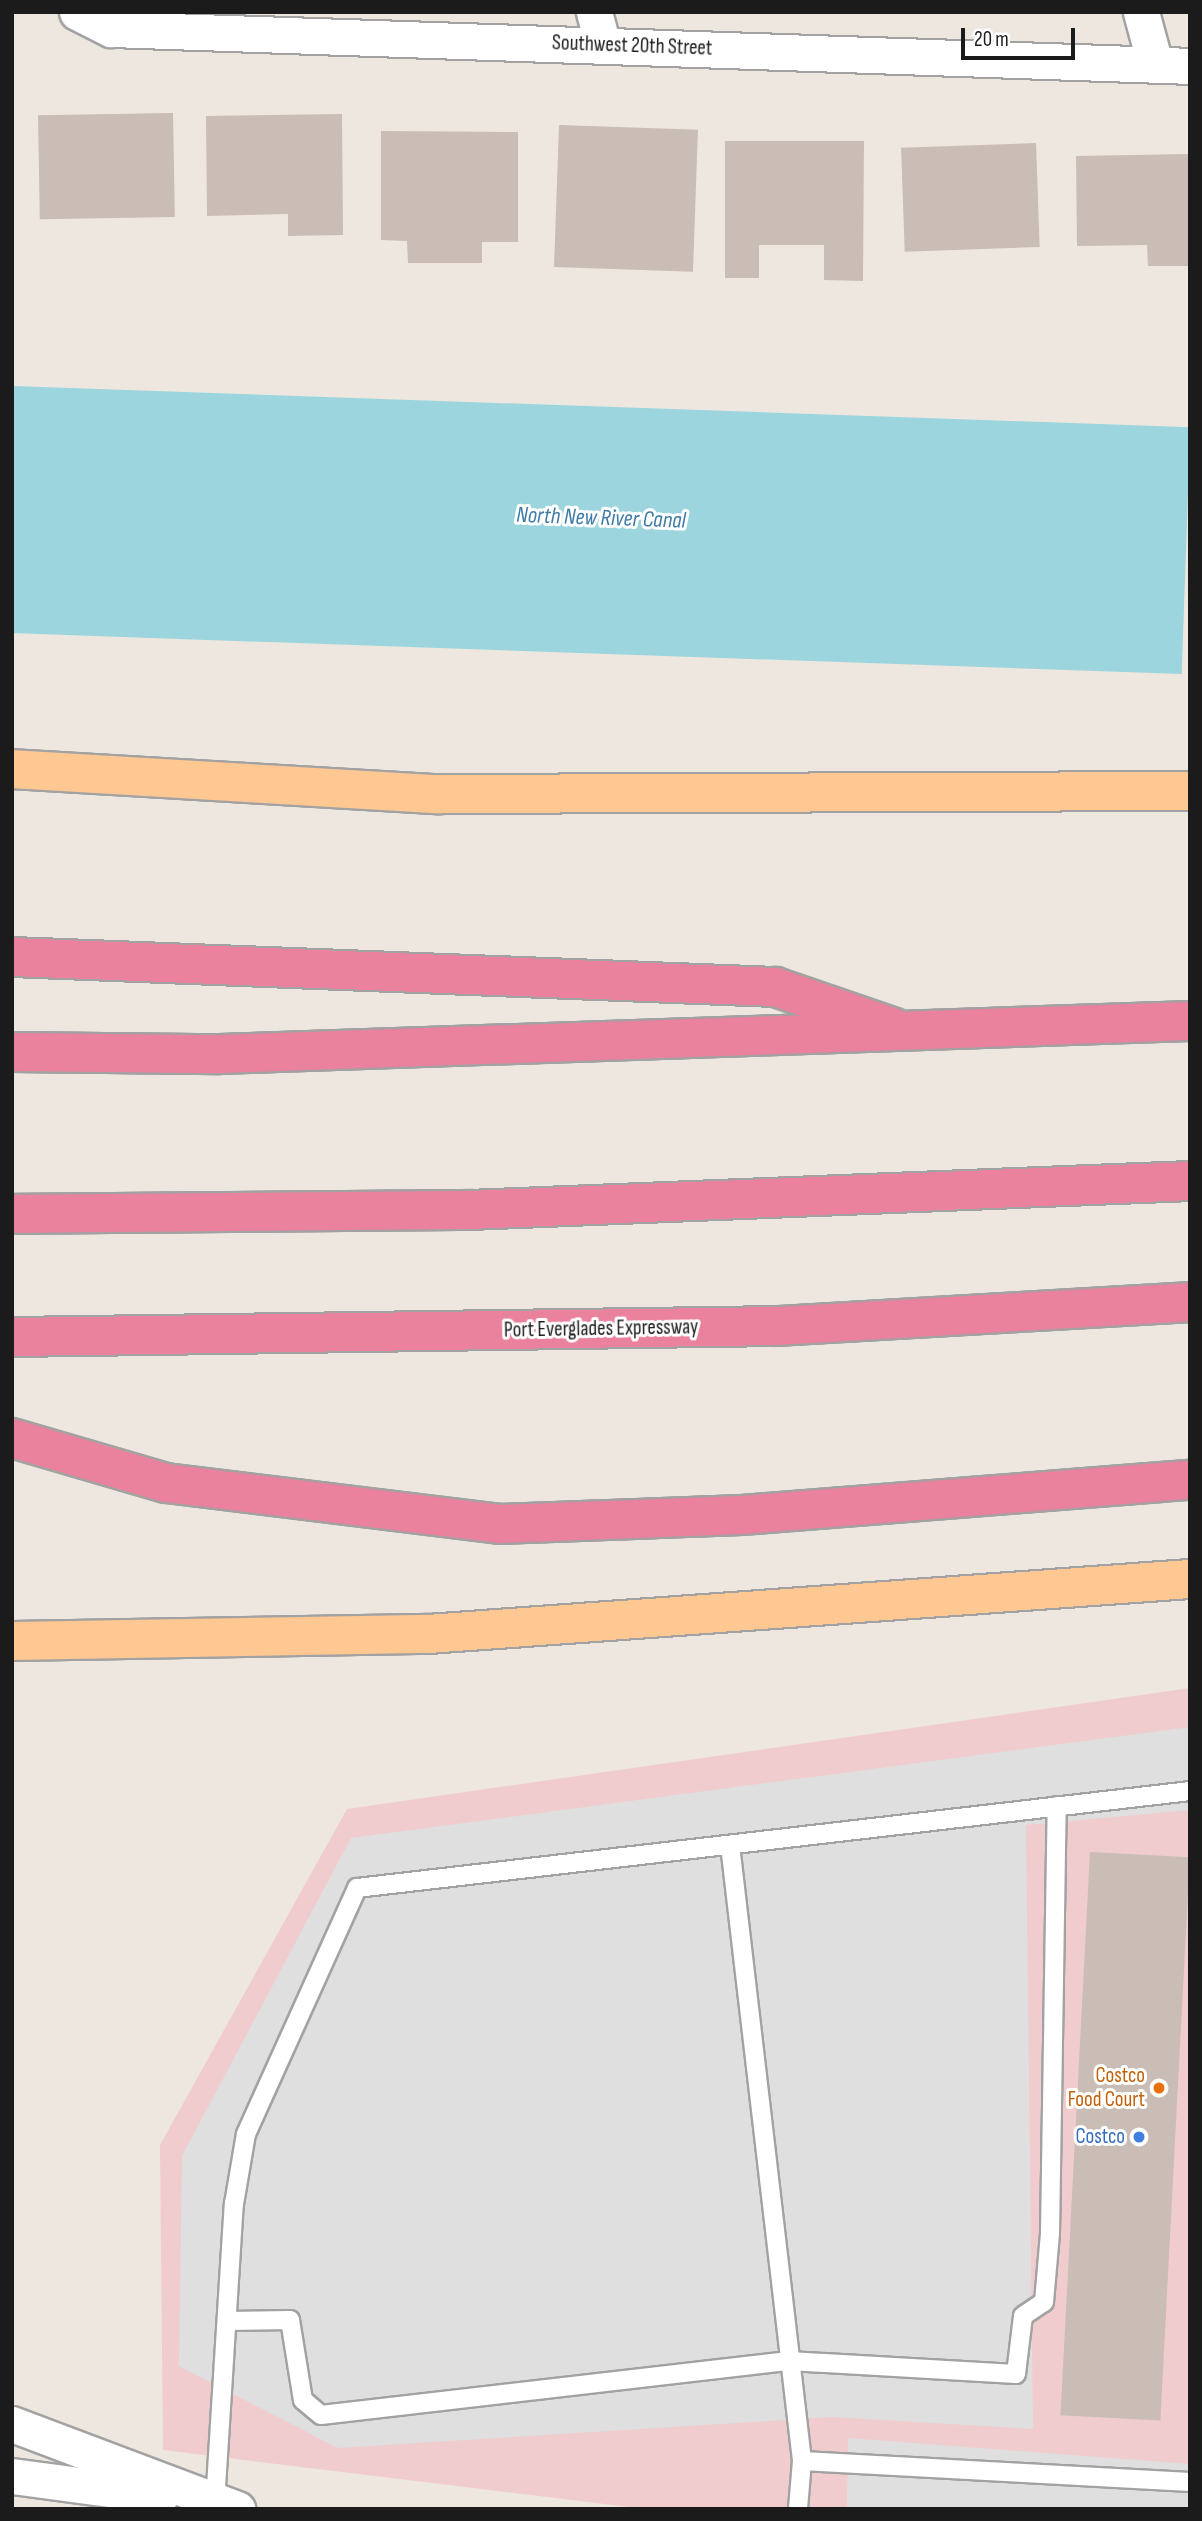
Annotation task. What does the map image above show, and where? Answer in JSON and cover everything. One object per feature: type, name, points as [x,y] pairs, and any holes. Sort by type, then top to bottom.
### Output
[{"type":"highway","points":[[12,957],[775,987],[914,1034]]},
{"type":"highway","points":[[12,1052],[220,1054],[914,1034],[1190,1021]]},
{"type":"highway","points":[[12,1214],[469,1210],[1190,1181]]},
{"type":"highway","name":"Port Everglades Expressway","points":[[12,1337],[777,1326],[1190,1302]]},
{"type":"highway","points":[[28,1443],[166,1483],[499,1524],[742,1515],[1190,1480]]},
{"type":"main road","points":[[12,769],[439,794],[1190,792]]},
{"type":"main road","points":[[12,1641],[428,1634],[1190,1579]]},
{"type":"street","name":"Southwest 20th Street","points":[[77,12],[111,29],[598,29],[1190,66]]},
{"type":"street","points":[[1141,12],[1155,64]]},
{"type":"street","points":[[12,2424],[226,2506]]},
{"type":"street","points":[[12,2476],[226,2506]]},
{"type":"lane","points":[[226,2506],[234,2204],[246,2134],[358,1888],[1190,1791]]},
{"type":"lane","points":[[229,2321],[290,2319],[303,2400],[321,2415],[789,2361],[1016,2374],[1023,2316],[1044,2302],[1050,2233],[1057,1806]]},
{"type":"lane","points":[[730,1845],[802,2461],[798,2509]]},
{"type":"lane","points":[[802,2461],[1190,2483]]},
{"type":"shaded area","points":[[1190,1688],[1190,2509],[645,2509],[163,2450],[160,2145],[347,1809]]},
{"type":"shaded area","points":[[1190,1727],[1190,1810],[1026,1825],[1033,2429],[832,2417],[338,2448],[179,2366],[182,2156],[351,1838]]},
{"type":"shaded area","points":[[848,2438],[1190,2464],[1190,2509],[847,2509]]},
{"type":"water","name":"North New River Canal","points":[[12,386],[1190,427],[1182,674],[12,633]]},
{"type":"building","points":[[173,113],[175,217],[40,219],[38,115]]},
{"type":"building","points":[[342,114],[343,235],[288,236],[288,214],[207,216],[206,116]]},
{"type":"building","points":[[559,125],[698,130],[693,272],[554,267]]},
{"type":"building","points":[[381,131],[518,132],[518,242],[482,242],[482,263],[408,263],[407,241],[381,240]]},
{"type":"building","points":[[725,141],[864,141],[863,281],[824,280],[824,245],[759,245],[759,278],[725,278]]},
{"type":"building","points":[[1036,143],[1040,247],[905,252],[901,148]]},
{"type":"building","points":[[1190,154],[1190,266],[1148,266],[1147,245],[1077,246],[1076,156]]},
{"type":"building","name":"Costco","points":[[1090,1852],[1190,1857],[1160,2420],[1060,2415]]},
{"type":"place","name":"Costco Food Court","points":[[1159,2088]]},
{"type":"place","name":"Costco","points":[[1139,2137]]}]
